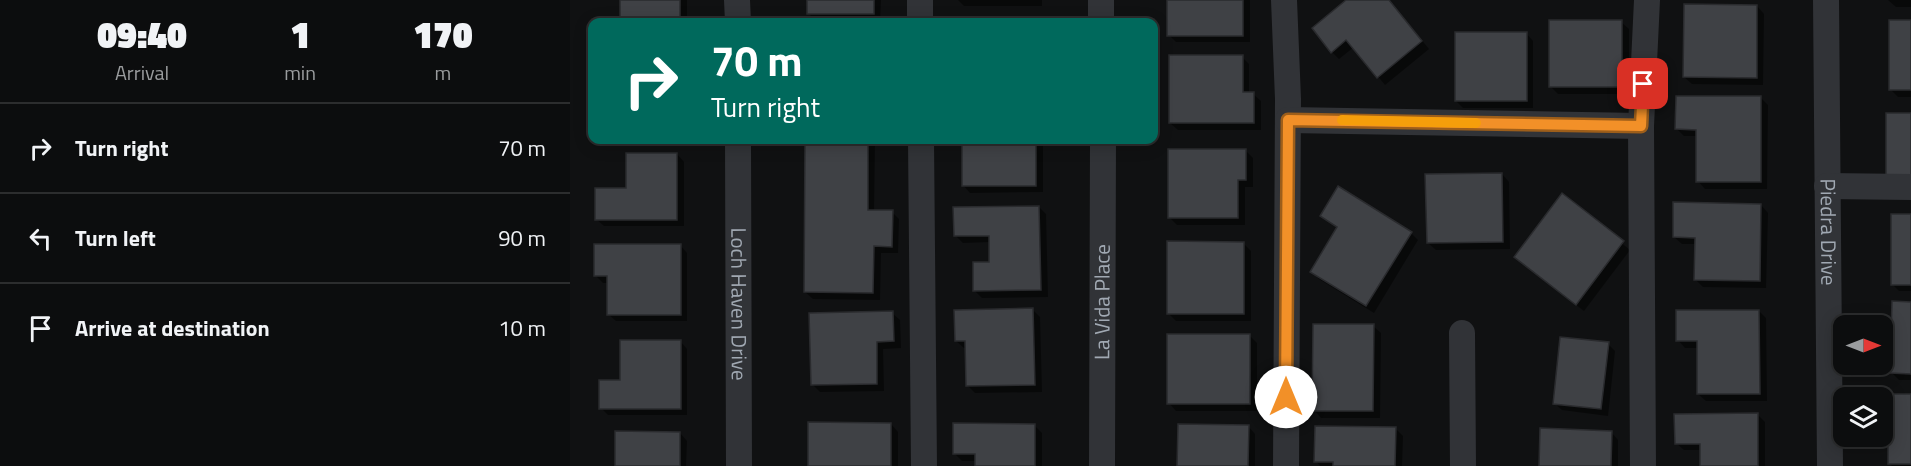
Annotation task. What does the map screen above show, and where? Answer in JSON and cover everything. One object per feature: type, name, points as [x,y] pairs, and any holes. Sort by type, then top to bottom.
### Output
[{"type":"street","points":[[737,0],[738,18]]},
{"type":"street","points":[[920,0],[920,18]]},
{"type":"street","points":[[1101,0],[1101,18]]},
{"type":"street","points":[[1284,0],[1288,120],[1286,466]]},
{"type":"street","points":[[1643,466],[1641,126],[1647,0]]},
{"type":"street","name":"Piedra Drive","points":[[1826,0],[1830,466]]},
{"type":"street","points":[[1288,120],[1641,126]]},
{"type":"street","name":"Loch Haven Drive","points":[[738,144],[739,466]]},
{"type":"street","points":[[921,144],[924,466]]},
{"type":"street","name":"La Vida Place","points":[[1102,466],[1103,144]]},
{"type":"street","points":[[1827,186],[1911,187]]},
{"type":"street","points":[[1462,333],[1463,466]]},
{"type":"building","points":[[620,0],[680,0],[680,18],[620,18]]},
{"type":"building","points":[[807,0],[874,0],[874,14],[807,14]]},
{"type":"building","points":[[1167,0],[1243,0],[1243,36],[1167,36]]},
{"type":"building","points":[[1346,0],[1389,0],[1422,41],[1377,78],[1346,40],[1331,53],[1312,28]]},
{"type":"building","points":[[1684,4],[1757,5],[1757,78],[1683,77]]},
{"type":"building","points":[[1549,20],[1622,20],[1622,87],[1549,87]]},
{"type":"building","points":[[1889,20],[1911,20],[1911,90],[1889,90]]},
{"type":"building","points":[[1455,32],[1527,32],[1527,101],[1455,101]]},
{"type":"building","points":[[1169,55],[1243,55],[1243,92],[1254,92],[1254,123],[1169,123]]},
{"type":"building","points":[[1676,96],[1761,96],[1761,182],[1696,182],[1696,130],[1675,129]]},
{"type":"building","points":[[1886,113],[1911,113],[1911,180],[1886,180]]},
{"type":"building","points":[[805,144],[868,144],[868,210],[893,210],[892,247],[874,246],[873,293],[804,292]]},
{"type":"building","points":[[962,144],[1036,144],[1036,186],[962,186]]},
{"type":"building","points":[[1168,149],[1246,149],[1246,180],[1238,180],[1238,218],[1168,218]]},
{"type":"building","points":[[626,153],[677,153],[677,220],[595,220],[595,188],[626,188]]},
{"type":"building","points":[[1502,173],[1503,242],[1427,243],[1425,174]]},
{"type":"building","points":[[1338,186],[1412,232],[1366,306],[1310,272],[1337,227],[1320,216]]},
{"type":"building","points":[[1562,193],[1624,241],[1576,305],[1514,257]]},
{"type":"building","points":[[1673,202],[1761,204],[1760,281],[1694,280],[1695,238],[1673,237]]},
{"type":"building","points":[[1039,206],[1041,290],[973,291],[973,262],[989,262],[989,236],[954,236],[953,207]]},
{"type":"building","points":[[1891,214],[1911,214],[1911,285],[1891,285]]},
{"type":"building","points":[[1167,241],[1244,242],[1244,314],[1167,314]]},
{"type":"building","points":[[594,244],[681,244],[681,315],[607,315],[607,276],[594,276]]},
{"type":"building","points":[[1892,301],[1911,302],[1911,374],[1893,373]]},
{"type":"building","points":[[1033,308],[1035,385],[966,386],[965,341],[955,341],[954,310]]},
{"type":"building","points":[[1676,310],[1759,310],[1760,394],[1697,394],[1697,341],[1676,341]]},
{"type":"building","points":[[893,311],[894,341],[877,342],[877,384],[811,385],[809,313]]},
{"type":"building","points":[[1313,324],[1374,324],[1373,411],[1312,411]]},
{"type":"building","points":[[1167,334],[1250,334],[1250,404],[1167,404]]},
{"type":"building","points":[[1560,337],[1609,342],[1601,409],[1553,404]]},
{"type":"building","points":[[620,340],[681,340],[681,409],[599,409],[599,380],[620,380]]},
{"type":"building","points":[[1893,394],[1911,394],[1911,464],[1888,464],[1888,447],[1893,447]]},
{"type":"building","points":[[1758,413],[1758,466],[1700,466],[1700,444],[1675,444],[1674,414]]},
{"type":"building","points":[[808,422],[891,423],[891,466],[808,466]]},
{"type":"building","points":[[953,423],[1035,424],[1035,466],[975,466],[975,454],[953,454]]},
{"type":"building","points":[[1178,424],[1249,425],[1248,466],[1177,466]]},
{"type":"building","points":[[1315,426],[1396,427],[1395,466],[1333,466],[1333,462],[1314,462]]},
{"type":"building","points":[[1540,428],[1612,431],[1611,466],[1539,466]]},
{"type":"building","points":[[615,431],[680,432],[680,466],[615,466]]},
{"type":"slow traffic","points":[[1342,120],[1476,123]]},
{"type":"route","points":[[1286,397],[1288,120],[1641,126],[1643,84]]}]
